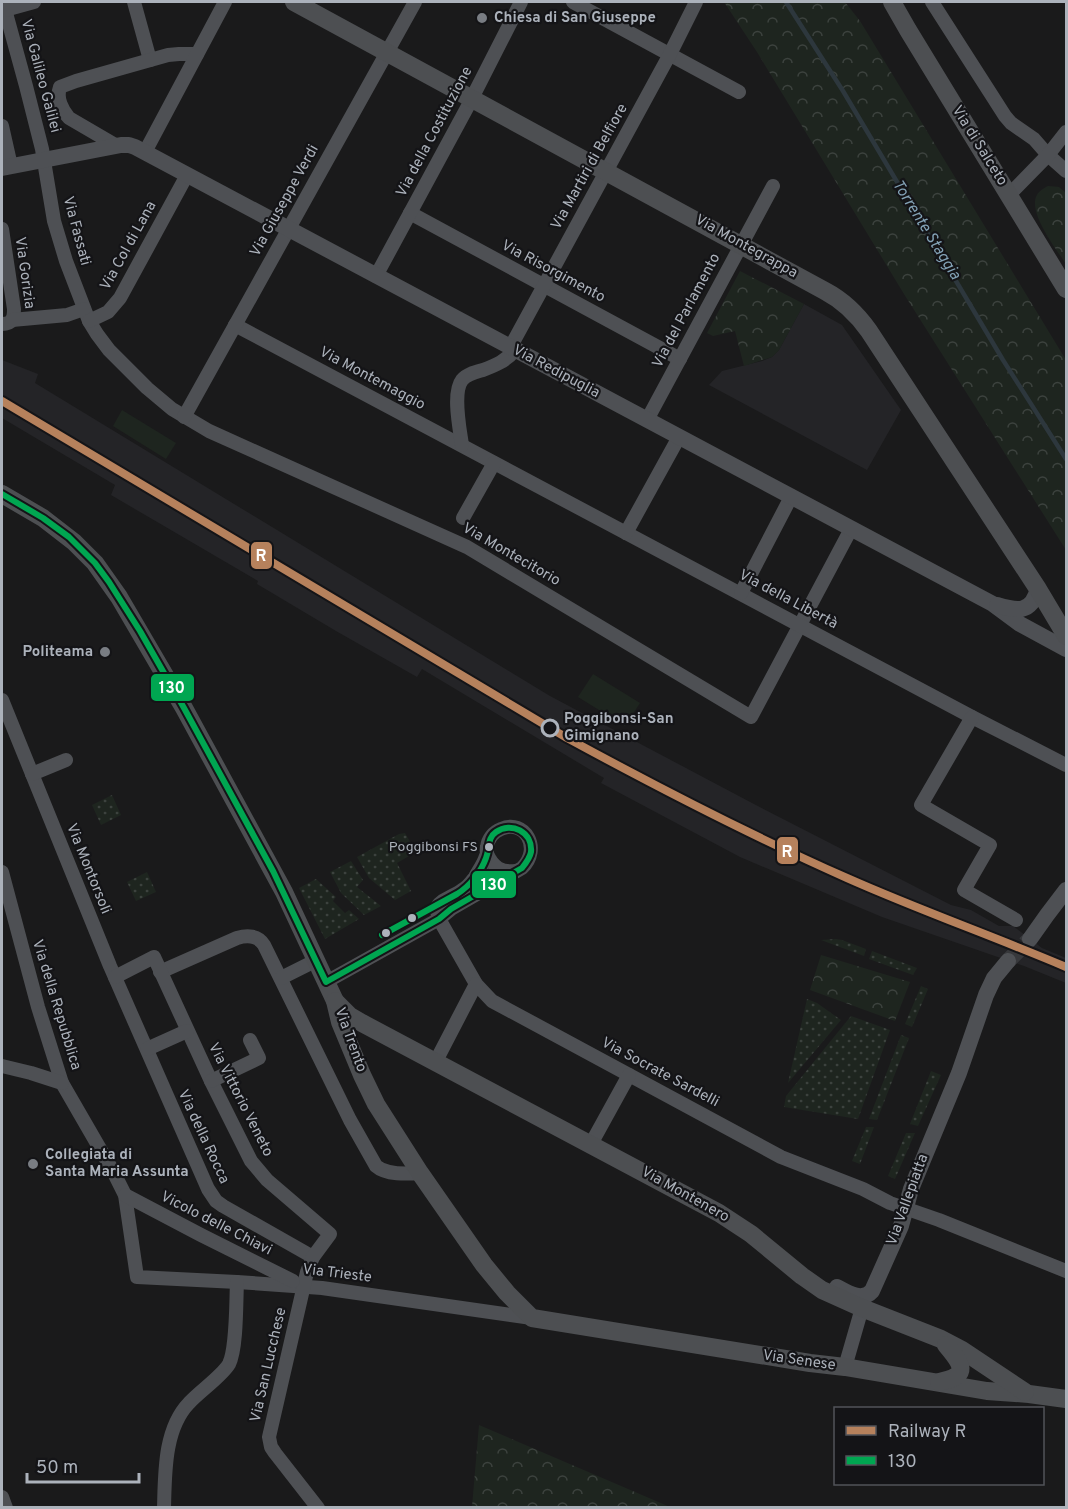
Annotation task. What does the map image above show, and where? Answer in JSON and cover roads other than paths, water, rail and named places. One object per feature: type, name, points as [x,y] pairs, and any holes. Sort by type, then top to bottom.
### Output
[{"type":"main road","name":"Via Montegrappa","points":[[294,2],[846,304],[869,331],[1038,589],[1066,636]]},
{"type":"main road","name":"Via di Salceto","points":[[892,2],[1066,289]]},
{"type":"main road","name":"Via Trento","points":[[2,494],[35,513],[69,537],[95,563],[109,582],[184,708],[284,892],[335,1001],[362,1075],[376,1104],[420,1173],[488,1271],[532,1318]]},
{"type":"main road","name":"Via Montenero","points":[[335,1001],[350,1016],[375,1030],[733,1221],[817,1287],[833,1296],[941,1339],[962,1350],[1029,1394]]},
{"type":"main road","points":[[350,1044],[359,1032],[375,1030]]},
{"type":"main road","name":"Via Senese","points":[[532,1318],[995,1392],[1066,1399]]},
{"type":"main road","points":[[939,1382],[954,1377],[961,1369],[957,1359],[941,1339]]},
{"type":"street","points":[[4,6],[34,2]]},
{"type":"street","points":[[134,2],[150,60]]},
{"type":"street","points":[[145,152],[225,2]]},
{"type":"street","name":"Via Giuseppe Verdi","points":[[184,417],[415,2]]},
{"type":"street","name":"Via della Costituzione","points":[[376,276],[521,2]]},
{"type":"street","points":[[573,2],[739,92]]},
{"type":"street","name":"Via Martiri di Belfiore","points":[[513,349],[544,286],[696,2]]},
{"type":"street","points":[[932,2],[1005,116],[1034,139],[1066,171]]},
{"type":"street","name":"Via Galileo Galilei","points":[[4,6],[44,160]]},
{"type":"street","points":[[117,146],[69,118],[59,96],[60,87],[173,54],[197,54]]},
{"type":"street","points":[[2,126],[6,167],[117,146]]},
{"type":"street","points":[[1009,195],[1048,155],[1066,132]]},
{"type":"street","name":"Via Redipuglia","points":[[117,146],[129,145],[145,152],[993,604],[1020,624],[1066,649]]},
{"type":"street","name":"Via Fassati","points":[[44,160],[56,228],[86,315]]},
{"type":"street","name":"Via Col di Lana","points":[[86,315],[108,312],[118,302],[187,175]]},
{"type":"street","name":"Via del Parlamento","points":[[647,420],[773,186]]},
{"type":"street","name":"Via Risorgimento","points":[[410,213],[680,359]]},
{"type":"street","name":"Via Gorizia","points":[[2,229],[14,309],[7,322]]},
{"type":"street","name":"Via Gorizia","points":[[7,322],[86,315]]},
{"type":"street","name":"Via Montecitorio","points":[[86,315],[109,350],[133,375],[162,402],[184,417],[458,542],[751,717],[851,529]]},
{"type":"street","name":"Via Montemaggio","points":[[235,325],[494,463]]},
{"type":"street","points":[[462,446],[458,405],[460,384],[469,375],[502,362],[513,349]]},
{"type":"street","points":[[626,533],[679,437]]},
{"type":"street","points":[[463,518],[494,463]]},
{"type":"street","name":"Via della Libertà","points":[[494,463],[1066,765]]},
{"type":"street","points":[[741,593],[790,497]]},
{"type":"street","name":"Via Redipuglia","points":[[993,604],[1011,609],[1022,609],[1030,605],[1038,589]]},
{"type":"street","name":"Via Montorsoli","points":[[2,700],[115,978],[147,1049]]},
{"type":"street","points":[[972,717],[921,805],[990,845],[964,890],[1016,920]]},
{"type":"street","points":[[32,774],[66,760]]},
{"type":"street","points":[[326,982],[439,919],[451,909],[516,871],[527,864],[532,852],[529,839],[519,829],[512,827],[498,830],[489,840],[487,847],[490,861],[502,871],[516,871]]},
{"type":"street","points":[[439,919],[437,905],[468,886],[487,854]]},
{"type":"street","name":"Via della Repubblica","points":[[2,872],[38,1007],[62,1083],[114,1173],[124,1195],[137,1277]]},
{"type":"street","points":[[1030,939],[1066,890]]},
{"type":"street","name":"Via Socrate Sardelli","points":[[439,919],[476,984],[502,1007],[781,1157],[1066,1270]]},
{"type":"street","points":[[160,972],[234,939],[249,936],[261,940],[350,1120],[376,1166],[386,1171],[420,1173]]},
{"type":"street","name":"Via Vittorio Veneto","points":[[115,978],[154,957],[210,1081],[247,1154],[273,1185],[330,1234]]},
{"type":"street","points":[[280,978],[315,961]]},
{"type":"street","name":"Via Vallepiatta","points":[[733,1221],[763,1234],[823,1280],[849,1293],[864,1296],[869,1294],[901,1226],[914,1179],[959,1073],[986,995],[994,978],[1008,961]]},
{"type":"street","points":[[436,1061],[476,984]]},
{"type":"street","points":[[147,1049],[187,1031]]},
{"type":"street","points":[[210,1081],[258,1058],[250,1040]]},
{"type":"street","name":"Via della Rocca","points":[[147,1049],[175,1117],[213,1197],[222,1206],[241,1218],[313,1257]]},
{"type":"street","points":[[2,1065],[62,1083]]},
{"type":"street","points":[[591,1144],[629,1075]]},
{"type":"street","name":"Vicolo delle Chiavi","points":[[124,1195],[299,1284]]},
{"type":"street","name":"Via San Lucchese","points":[[318,1508],[275,1453],[269,1437],[299,1284],[313,1257],[330,1234]]},
{"type":"street","name":"Via Trieste","points":[[137,1277],[299,1284],[532,1318]]},
{"type":"street","points":[[164,1508],[166,1467],[171,1433],[189,1403],[224,1369],[230,1360],[234,1341],[237,1282]]},
{"type":"street","points":[[845,1367],[862,1308]]},
{"type":"street","points":[[2,1497],[6,1508]]},
{"type":"waterway","name":"Torrente Staggia","points":[[786,2],[843,91],[1003,360],[1066,459]]},
{"type":"tunnel","points":[[1008,961],[1030,939]]},
{"type":"rail line","name":"R","points":[[2,401],[602,757],[811,862],[1066,967]]},
{"type":"place","name":"Chiesa di San Giuseppe","points":[[482,18]]},
{"type":"place","name":"Politeama","points":[[105,652]]},
{"type":"place","name":"Poggibonsi-San Gimignano","points":[[550,728]]},
{"type":"place","name":"Poggibonsi FS","points":[[489,847]]},
{"type":"place","name":"Collegiata di Santa Maria Assunta","points":[[33,1164]]}]
